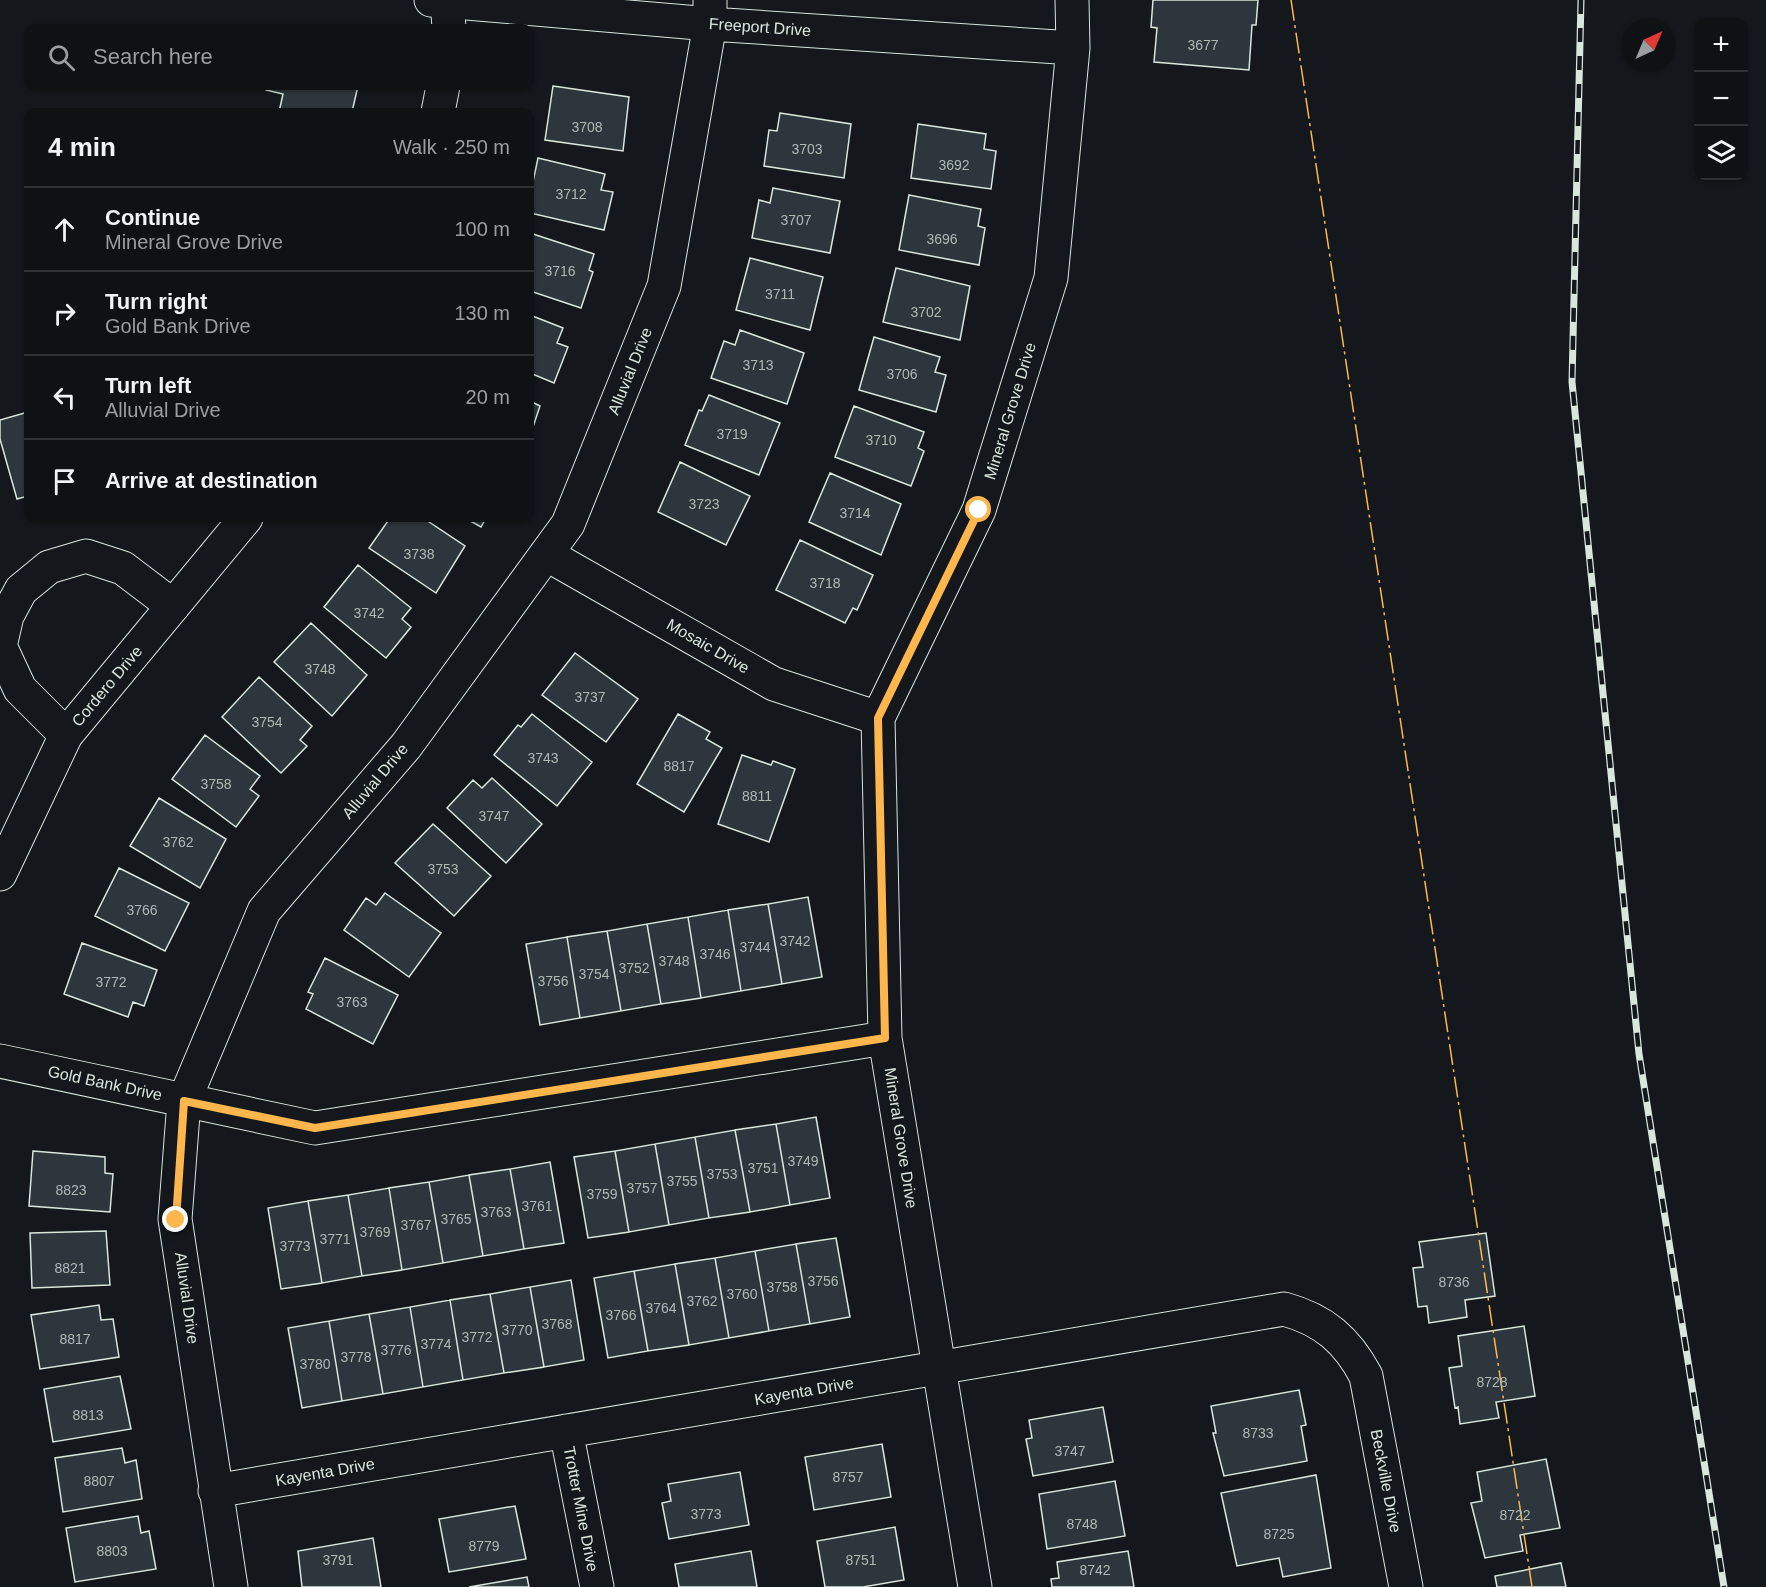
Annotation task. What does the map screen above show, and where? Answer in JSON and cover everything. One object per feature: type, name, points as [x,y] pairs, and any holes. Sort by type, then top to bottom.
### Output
[{"type":"street","name":"Mineral Grove Drive","points":[[975,1587],[937,1368],[885,1038],[878,718],[979,510],[1051,278],[1073,48],[1072,0]]},
{"type":"street","name":"Freeport Drive","points":[[444,8],[710,12],[1073,48]]},
{"type":"street","name":"Alluvial Drive","points":[[231,1587],[176,1220],[184,1101],[264,911],[406,746],[568,524],[664,286],[710,12]]},
{"type":"street","points":[[439,108],[442,90]]},
{"type":"street","name":"Cordero Drive","points":[[0,874],[66,735],[243,522]]},
{"type":"street","name":"Mosaic Drive","points":[[546,554],[774,684],[878,718]]},
{"type":"street","points":[[66,735],[21,688],[0,646],[7,616],[21,590],[49,567],[86,556],[123,568],[173,606]]},
{"type":"street","name":"Gold Bank Drive","points":[[0,1061],[315,1128],[885,1038]]},
{"type":"street","name":"Kayenta Drive","points":[[215,1491],[1284,1309],[1306,1315],[1325,1325],[1342,1339],[1356,1356],[1365,1376]]},
{"type":"street","name":"Beckville Drive","points":[[1365,1376],[1406,1587]]},
{"type":"street","name":"Trotter Mine Drive","points":[[566,1431],[597,1587]]},
{"type":"building","points":[[1153,0],[1258,0],[1256,25],[1252,25],[1249,70],[1154,62],[1157,28],[1151,27]]},
{"type":"building","points":[[553,86],[629,97],[623,151],[545,140]]},
{"type":"building","points":[[266,90],[357,90],[353,108],[280,108],[283,94]]},
{"type":"building","points":[[780,113],[851,124],[844,178],[764,166],[769,130],[777,131]]},
{"type":"building","points":[[918,124],[986,134],[984,149],[996,151],[991,189],[911,178]]},
{"type":"building","points":[[538,158],[605,174],[601,190],[613,192],[604,230],[534,214],[534,177]]},
{"type":"building","points":[[773,188],[840,201],[830,253],[752,238],[759,200],[770,203]]},
{"type":"building","points":[[909,195],[981,209],[978,226],[985,228],[979,265],[899,250]]},
{"type":"building","points":[[534,234],[594,254],[589,270],[593,272],[581,308],[534,292]]},
{"type":"building","points":[[750,258],[823,277],[810,330],[736,310]]},
{"type":"building","points":[[896,268],[970,286],[960,340],[883,322]]},
{"type":"building","points":[[534,317],[563,328],[557,343],[568,347],[554,383],[534,375]]},
{"type":"building","points":[[740,330],[804,353],[787,404],[711,378],[724,341],[735,345]]},
{"type":"building","points":[[874,337],[940,357],[935,372],[946,375],[936,412],[859,390]]},
{"type":"building","points":[[709,395],[780,423],[759,475],[685,445],[699,410],[702,411]]},
{"type":"building","points":[[534,403],[540,406],[534,424]]},
{"type":"building","points":[[854,406],[924,432],[918,448],[924,451],[911,486],[835,457]]},
{"type":"building","points":[[24,413],[24,497],[17,499],[0,439],[0,420]]},
{"type":"building","points":[[680,462],[750,496],[726,545],[658,512]]},
{"type":"building","points":[[830,473],[901,504],[881,555],[809,522]]},
{"type":"building","points":[[387,522],[429,522],[465,546],[436,593],[369,548]]},
{"type":"building","points":[[472,522],[484,522],[481,527]]},
{"type":"building","points":[[800,540],[873,575],[857,610],[853,608],[845,623],[776,590]]},
{"type":"building","points":[[358,565],[411,608],[402,619],[411,627],[386,658],[324,607]]},
{"type":"building","points":[[311,623],[367,675],[332,716],[274,662]]},
{"type":"building","points":[[575,653],[638,699],[606,742],[542,695]]},
{"type":"building","points":[[259,677],[312,726],[300,740],[307,746],[281,773],[222,717]]},
{"type":"building","points":[[532,714],[592,762],[557,806],[494,755],[518,725],[521,727]]},
{"type":"building","points":[[678,714],[710,732],[706,739],[722,748],[684,812],[637,784]]},
{"type":"building","points":[[205,735],[260,776],[250,789],[259,796],[236,827],[172,779]]},
{"type":"building","points":[[742,755],[771,765],[773,761],[795,769],[769,842],[718,824]]},
{"type":"building","points":[[492,778],[542,824],[506,863],[447,808],[473,780],[482,788]]},
{"type":"building","points":[[159,798],[226,839],[200,888],[130,846]]},
{"type":"building","points":[[433,824],[491,876],[454,916],[395,863]]},
{"type":"building","points":[[119,868],[189,903],[165,951],[95,916]]},
{"type":"building","points":[[385,893],[441,933],[409,977],[344,930],[366,898],[376,905]]},
{"type":"building","points":[[808,897],[822,977],[782,984],[768,904]]},
{"type":"building","points":[[768,904],[782,984],[741,991],[728,910]]},
{"type":"building","points":[[728,910],[741,991],[701,998],[688,917]]},
{"type":"building","points":[[688,917],[701,998],[661,1004],[647,924]]},
{"type":"building","points":[[647,924],[661,1004],[621,1011],[607,931]]},
{"type":"building","points":[[607,931],[621,1011],[580,1018],[567,937]]},
{"type":"building","points":[[567,937],[580,1018],[540,1025],[526,944]]},
{"type":"building","points":[[82,943],[157,970],[144,1006],[133,1002],[128,1017],[64,994]]},
{"type":"building","points":[[325,958],[398,995],[373,1044],[306,1009],[313,994],[308,992]]},
{"type":"building","points":[[816,1117],[830,1198],[790,1205],[776,1124]]},
{"type":"building","points":[[776,1124],[790,1205],[750,1212],[735,1130]]},
{"type":"building","points":[[735,1130],[750,1212],[709,1218],[695,1137]]},
{"type":"building","points":[[695,1137],[709,1218],[669,1225],[655,1144]]},
{"type":"building","points":[[655,1144],[669,1225],[629,1232],[615,1151]]},
{"type":"building","points":[[33,1151],[105,1157],[105,1173],[113,1174],[110,1212],[29,1206]]},
{"type":"building","points":[[615,1151],[629,1232],[588,1238],[574,1157]]},
{"type":"building","points":[[550,1162],[564,1243],[524,1249],[510,1169]]},
{"type":"building","points":[[510,1169],[524,1249],[483,1256],[469,1175]]},
{"type":"building","points":[[469,1175],[483,1256],[443,1263],[429,1182]]},
{"type":"building","points":[[429,1182],[443,1263],[402,1270],[389,1188]]},
{"type":"building","points":[[389,1188],[402,1270],[362,1276],[348,1195]]},
{"type":"building","points":[[348,1195],[362,1276],[322,1283],[308,1201]]},
{"type":"building","points":[[308,1201],[322,1283],[281,1289],[268,1208]]},
{"type":"building","points":[[106,1231],[110,1285],[32,1288],[30,1233]]},
{"type":"building","points":[[1486,1233],[1495,1296],[1465,1300],[1467,1317],[1429,1323],[1427,1306],[1418,1307],[1413,1268],[1423,1267],[1419,1242]]},
{"type":"building","points":[[836,1238],[850,1317],[810,1324],[796,1244]]},
{"type":"building","points":[[796,1244],[810,1324],[769,1331],[755,1251]]},
{"type":"building","points":[[755,1251],[769,1331],[729,1338],[715,1258]]},
{"type":"building","points":[[715,1258],[729,1338],[689,1345],[675,1264]]},
{"type":"building","points":[[675,1264],[689,1345],[648,1351],[634,1271]]},
{"type":"building","points":[[634,1271],[648,1351],[608,1358],[594,1278]]},
{"type":"building","points":[[571,1280],[584,1360],[544,1367],[530,1287]]},
{"type":"building","points":[[530,1287],[544,1367],[504,1373],[490,1294]]},
{"type":"building","points":[[490,1294],[504,1373],[463,1380],[450,1300]]},
{"type":"building","points":[[450,1300],[463,1380],[423,1387],[410,1307]]},
{"type":"building","points":[[99,1305],[101,1320],[113,1319],[119,1357],[40,1369],[31,1315]]},
{"type":"building","points":[[410,1307],[423,1387],[383,1394],[369,1314]]},
{"type":"building","points":[[369,1314],[383,1394],[342,1401],[329,1321]]},
{"type":"building","points":[[329,1321],[342,1401],[302,1408],[288,1328]]},
{"type":"building","points":[[1524,1326],[1535,1396],[1496,1402],[1499,1418],[1460,1424],[1458,1407],[1455,1408],[1449,1368],[1462,1366],[1458,1336]]},
{"type":"building","points":[[120,1376],[131,1429],[53,1442],[44,1389]]},
{"type":"building","points":[[1299,1390],[1306,1425],[1301,1426],[1307,1461],[1224,1476],[1213,1433],[1216,1433],[1211,1406]]},
{"type":"building","points":[[1103,1407],[1113,1462],[1033,1476],[1026,1439],[1032,1438],[1029,1420]]},
{"type":"building","points":[[882,1444],[891,1497],[814,1510],[805,1457]]},
{"type":"building","points":[[122,1448],[125,1463],[136,1460],[142,1499],[63,1512],[55,1458]]},
{"type":"building","points":[[1546,1459],[1560,1528],[1520,1535],[1523,1551],[1485,1558],[1471,1503],[1482,1501],[1477,1472]]},
{"type":"building","points":[[740,1472],[749,1525],[669,1539],[662,1503],[671,1501],[668,1484]]},
{"type":"building","points":[[1316,1475],[1331,1568],[1283,1577],[1279,1558],[1237,1566],[1221,1493]]},
{"type":"building","points":[[1115,1481],[1125,1536],[1047,1549],[1039,1494]]},
{"type":"building","points":[[515,1506],[526,1559],[449,1572],[439,1519]]},
{"type":"building","points":[[138,1516],[141,1533],[149,1531],[156,1569],[75,1582],[66,1528]]},
{"type":"building","points":[[895,1527],[904,1580],[863,1587],[825,1587],[817,1541]]},
{"type":"building","points":[[373,1538],[381,1587],[302,1587],[298,1551]]},
{"type":"building","points":[[751,1551],[757,1587],[679,1587],[675,1564]]},
{"type":"building","points":[[1128,1551],[1134,1587],[1052,1587],[1051,1579],[1059,1578],[1057,1562]]},
{"type":"building","points":[[1561,1563],[1566,1587],[1497,1587],[1495,1576]]},
{"type":"building","points":[[527,1577],[529,1587],[469,1587]]},
{"type":"railway","points":[[1581,0],[1572,382],[1639,1054],[1724,1587]]},
{"type":"power","points":[[1291,0],[1532,1587]]},
{"type":"route","points":[[176,1220],[184,1101],[315,1128],[885,1038],[878,718],[979,510]]}]
